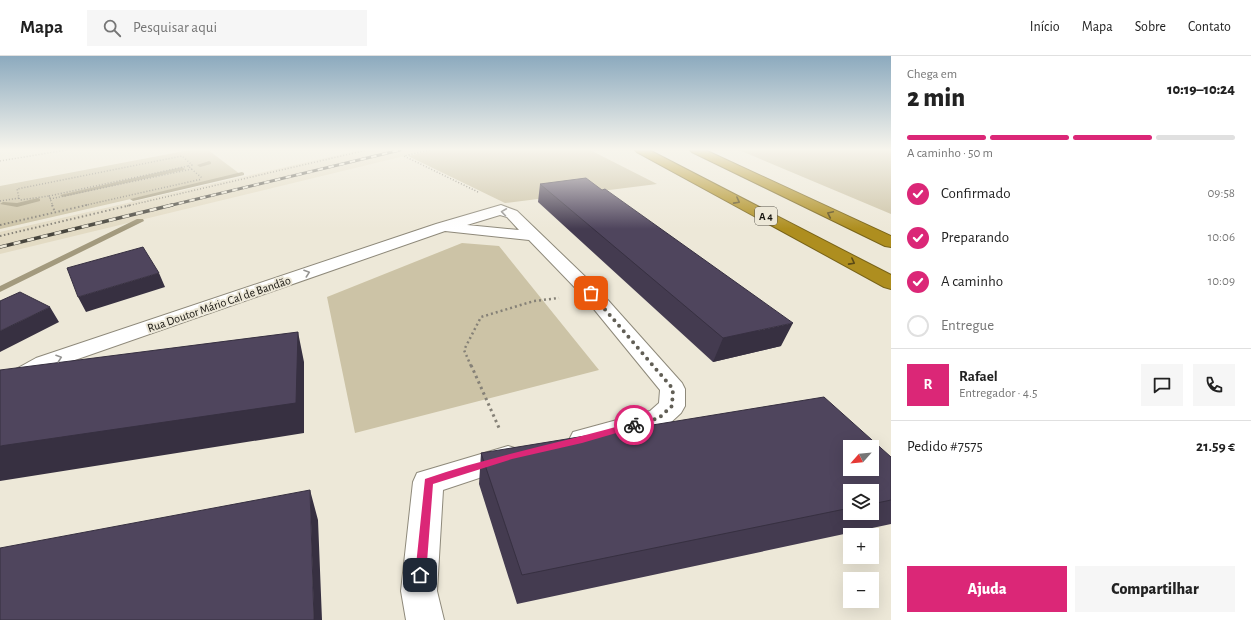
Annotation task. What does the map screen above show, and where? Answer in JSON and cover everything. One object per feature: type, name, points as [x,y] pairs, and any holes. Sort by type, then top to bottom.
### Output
[{"type":"highway","name":"A 4","points":[[690,176],[891,283]]},
{"type":"highway","name":"A 4","points":[[752,176],[891,242]]},
{"type":"street","name":"Rua Doutor Mário Cal de Bandão","points":[[0,389],[44,363],[442,227],[501,210]]},
{"type":"street","points":[[501,210],[512,214],[591,293],[673,389],[672,406],[659,418],[559,446]]},
{"type":"street","name":"Rua Doutor Mário Cal de Bandão","points":[[442,227],[534,236]]},
{"type":"street","points":[[425,620],[419,591],[428,482],[520,454]]},
{"type":"path","points":[[19,198],[17,189],[80,176]]},
{"type":"path","points":[[0,201],[49,196],[140,176]]},
{"type":"path","points":[[50,199],[157,176]]},
{"type":"path","points":[[0,225],[202,178],[200,176]]},
{"type":"path","points":[[0,236],[253,176]]},
{"type":"path","points":[[445,176],[495,201],[501,210]]},
{"type":"path","points":[[49,196],[55,212]]},
{"type":"path","points":[[520,454],[464,350],[481,317],[534,301],[591,293]]},
{"type":"shaded area","points":[[51,176],[230,176],[0,229],[0,186]]},
{"type":"shaded area","points":[[244,176],[320,176],[0,254],[0,232]]},
{"type":"shaded area","points":[[450,176],[642,176],[657,184],[505,203]]},
{"type":"shaded area","points":[[802,176],[891,176],[891,214]]},
{"type":"shaded area","points":[[462,243],[499,246],[599,370],[355,433],[327,297]]},
{"type":"building","points":[[586,178],[602,190],[605,189],[793,323],[723,338],[540,184]]},
{"type":"building","points":[[143,247],[159,273],[78,297],[67,268]]},
{"type":"building","points":[[20,292],[50,307],[0,331],[0,301]]},
{"type":"building","points":[[298,332],[296,403],[0,446],[0,370]]},
{"type":"building","points":[[824,397],[872,440],[843,440],[843,476],[879,476],[879,446],[891,457],[891,500],[879,503],[879,484],[843,484],[843,509],[522,575],[481,453]]},
{"type":"building","points":[[310,490],[314,620],[0,620],[0,548]]},
{"type":"waterway","points":[[63,195],[148,176]]},
{"type":"waterway","points":[[133,199],[232,176]]},
{"type":"waterway","points":[[3,204],[17,205],[38,200]]},
{"type":"waterway","points":[[0,289],[140,221]]},
{"type":"railway","points":[[168,206],[291,176]]},
{"type":"railway","points":[[0,247],[172,205]]},
{"type":"way so far","points":[[591,293],[673,389],[672,406],[659,418],[634,425]]},
{"type":"route","points":[[420,575],[428,482],[512,456],[582,440],[634,425]]}]
